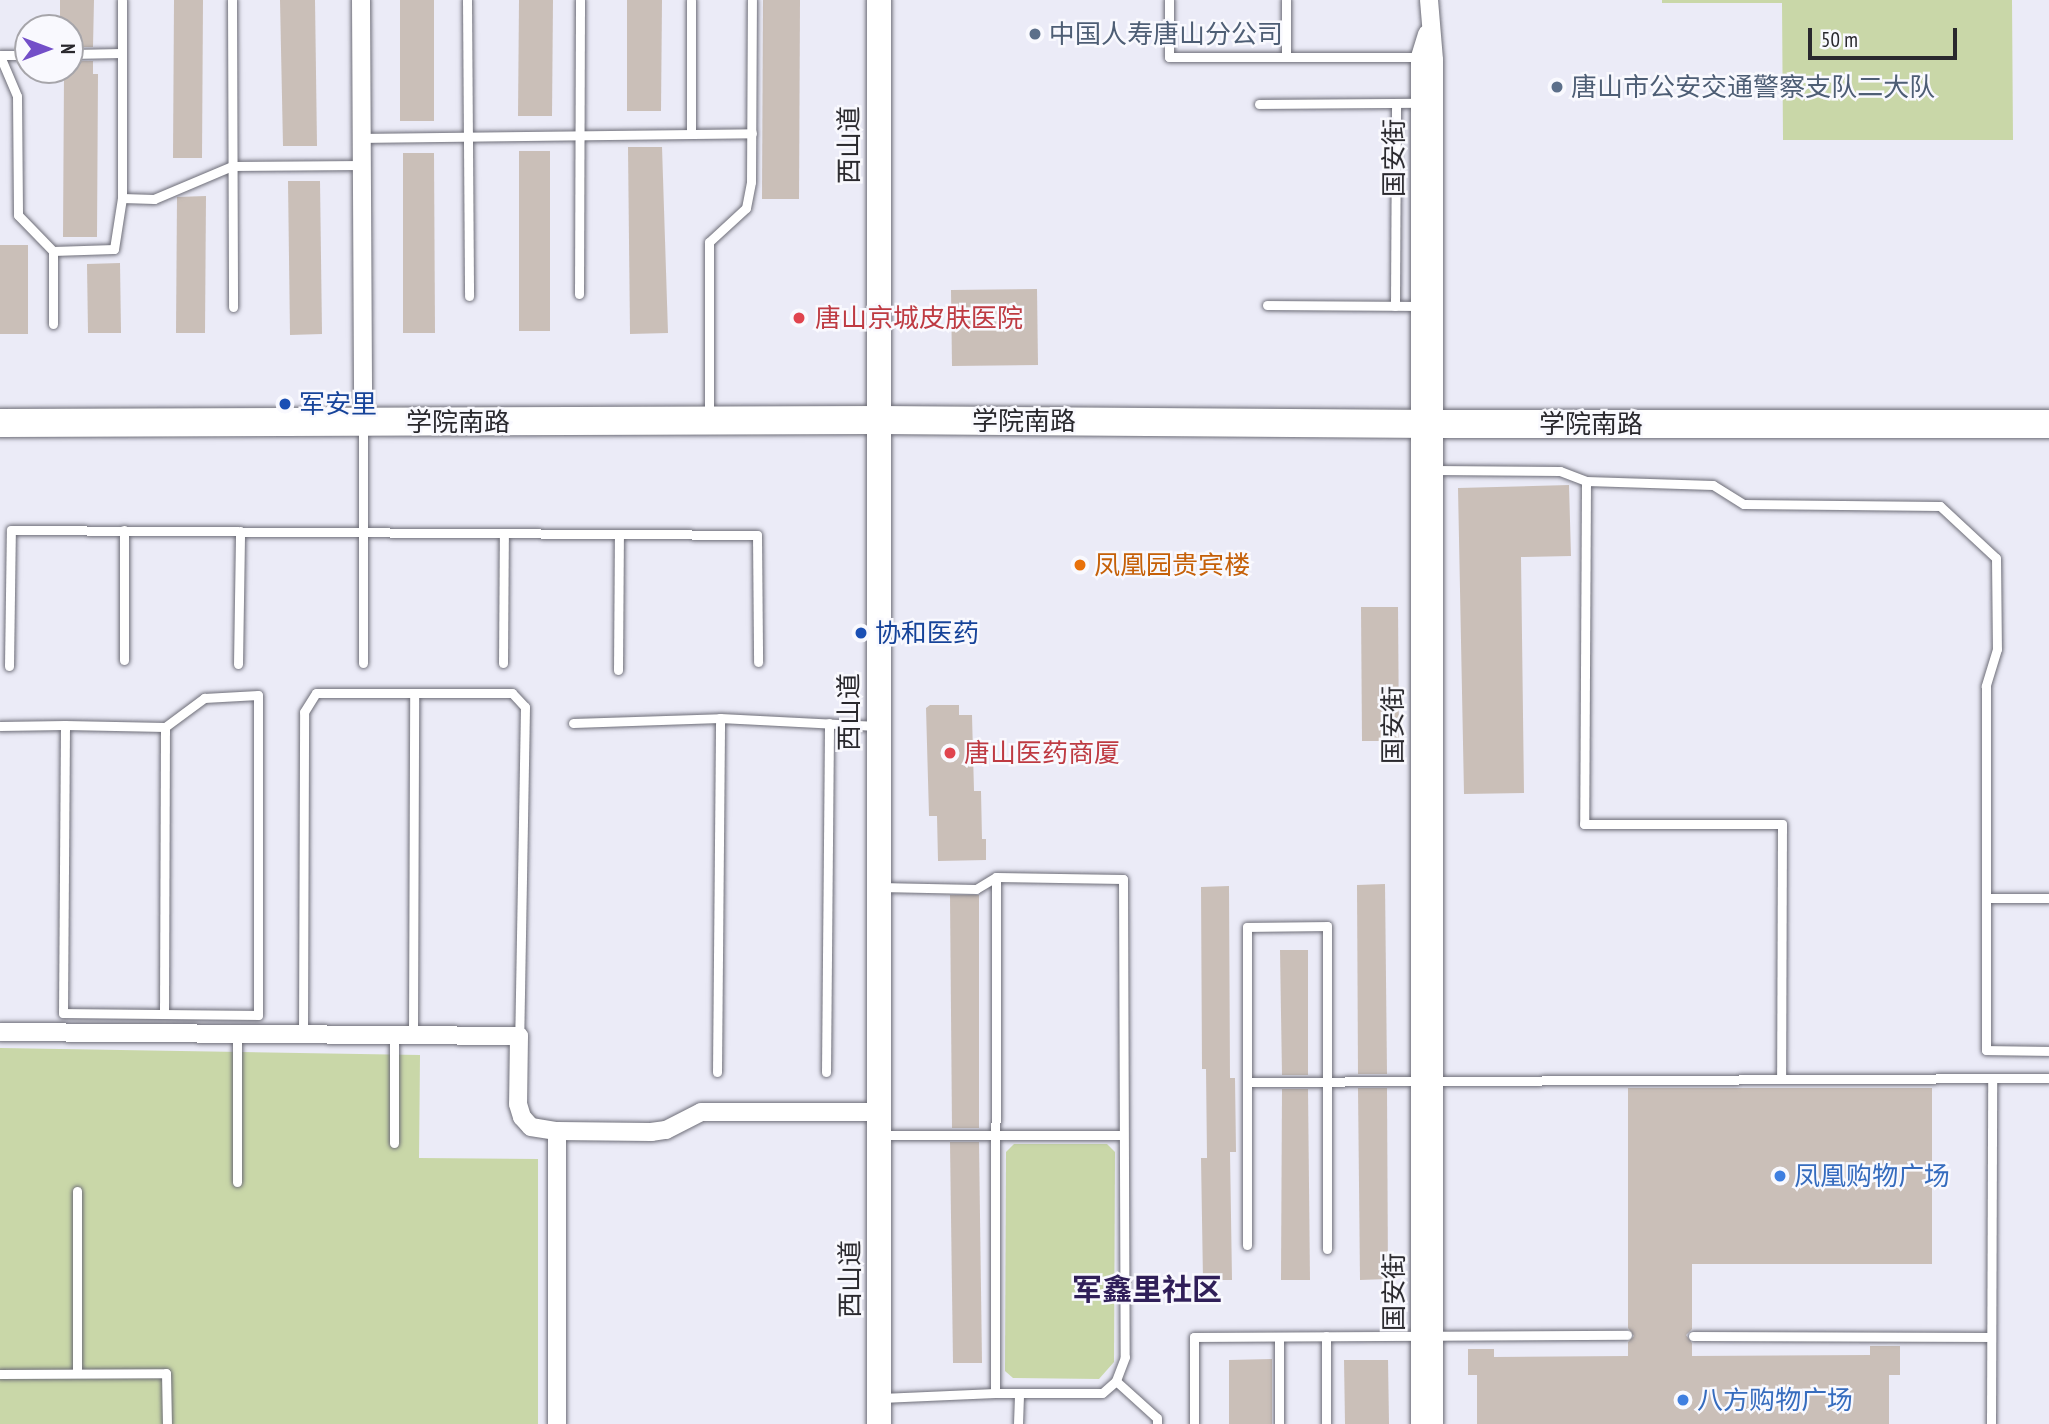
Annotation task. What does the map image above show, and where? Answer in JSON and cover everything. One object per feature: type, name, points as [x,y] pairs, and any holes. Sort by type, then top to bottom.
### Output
[{"type":"main road","name":"学院南路","points":[[0,423],[879,420],[1426,424],[2049,424]]},
{"type":"street","points":[[361,0],[363,423]]},
{"type":"street","name":"西山道","points":[[878,0],[880,1424]]},
{"type":"street","name":"国安街","points":[[1428,1081],[1426,424],[1434,60],[1429,27],[1429,0]]},
{"type":"street","name":"国安街","points":[[1420,1424],[1427,1336],[1433,470],[1426,424],[1419,306],[1420,57],[1429,27]]},
{"type":"street","points":[[0,1032],[519,1036],[518,1104],[522,1117],[531,1127],[557,1131],[659,1131],[701,1112],[880,1123]]},
{"type":"street","points":[[557,1131],[557,1424]]},
{"type":"street","name":"国安街","points":[[1427,1336],[1434,1424]]},
{"type":"lane","points":[[53,251],[114,249],[122,198],[121,0]]},
{"type":"lane","points":[[232,0],[233,307]]},
{"type":"lane","points":[[467,0],[469,296]]},
{"type":"lane","points":[[579,294],[580,0]]},
{"type":"lane","points":[[691,0],[691,134]]},
{"type":"lane","points":[[709,420],[709,242],[746,208],[751,183],[752,0]]},
{"type":"lane","points":[[1169,0],[1169,57],[1420,57]]},
{"type":"lane","points":[[1286,0],[1286,57]]},
{"type":"lane","points":[[84,54],[122,53]]},
{"type":"lane","points":[[0,56],[17,96],[18,215],[53,251],[53,324]]},
{"type":"lane","points":[[1395,306],[1396,103]]},
{"type":"lane","points":[[1259,104],[1420,103]]},
{"type":"lane","points":[[362,138],[752,133]]},
{"type":"lane","points":[[122,198],[155,199],[232,166],[362,165]]},
{"type":"lane","points":[[1267,305],[1419,306]]},
{"type":"lane","points":[[363,423],[363,663]]},
{"type":"lane","points":[[1433,470],[1560,471],[1586,481],[1713,485],[1744,504],[1940,506],[1996,558],[1997,649],[1986,686],[1986,1050],[2049,1051]]},
{"type":"lane","points":[[1586,481],[1584,824],[1782,824],[1781,1079]]},
{"type":"lane","points":[[9,666],[11,530],[757,535],[758,662]]},
{"type":"lane","points":[[124,530],[124,660]]},
{"type":"lane","points":[[238,664],[240,531]]},
{"type":"lane","points":[[503,663],[504,533]]},
{"type":"lane","points":[[618,670],[620,534]]},
{"type":"lane","points":[[303,1034],[304,712],[316,693],[512,693],[525,707],[519,1036]]},
{"type":"lane","points":[[413,1035],[414,693]]},
{"type":"lane","points":[[0,726],[65,725],[165,727],[204,698],[258,695],[258,1015],[63,1013],[65,725]]},
{"type":"lane","points":[[573,723],[720,718],[879,726]]},
{"type":"lane","points":[[717,1072],[720,718]]},
{"type":"lane","points":[[826,1072],[829,723]]},
{"type":"lane","points":[[164,1013],[165,727]]},
{"type":"lane","points":[[995,1393],[996,877]]},
{"type":"lane","points":[[880,887],[976,889],[996,877],[1123,879],[1125,1357],[1116,1381],[1102,1393],[995,1393],[880,1398]]},
{"type":"lane","points":[[1986,898],[2049,898]]},
{"type":"lane","points":[[1247,1245],[1247,926],[1326,926],[1327,1249]]},
{"type":"lane","points":[[237,1035],[237,1182]]},
{"type":"lane","points":[[394,1035],[394,1143]]},
{"type":"lane","points":[[1991,1424],[1992,1078]]},
{"type":"lane","points":[[1247,1082],[2049,1078]]},
{"type":"lane","points":[[880,1123],[995,1135],[1123,1135]]},
{"type":"lane","points":[[77,1191],[77,1373]]},
{"type":"lane","points":[[1194,1424],[1194,1337],[1627,1335]]},
{"type":"lane","points":[[1326,1336],[1326,1424]]},
{"type":"lane","points":[[1693,1336],[1992,1337]]},
{"type":"lane","points":[[1279,1337],[1279,1424]]},
{"type":"lane","points":[[0,1374],[166,1373],[167,1424]]},
{"type":"lane","points":[[1116,1381],[1157,1418],[1157,1424]]},
{"type":"lane","points":[[1018,1424],[1019,1393]]},
{"type":"green space","points":[[1662,0],[2012,0],[2013,140],[1783,140],[1782,3],[1662,3]]},
{"type":"green space","points":[[0,1048],[420,1055],[419,1158],[538,1159],[538,1424],[0,1424]]},
{"type":"green space","points":[[1014,1144],[1107,1144],[1115,1152],[1114,1362],[1099,1379],[1013,1378],[1005,1371],[1006,1152]]},
{"type":"building","points":[[60,0],[94,0],[93,47],[84,47],[84,14],[60,14]]},
{"type":"building","points":[[174,0],[203,0],[202,158],[173,158]]},
{"type":"building","points":[[280,0],[315,0],[317,146],[283,146]]},
{"type":"building","points":[[400,0],[434,0],[434,121],[400,121]]},
{"type":"building","points":[[519,0],[553,0],[552,116],[518,116]]},
{"type":"building","points":[[627,0],[662,0],[661,111],[627,111]]},
{"type":"building","points":[[763,0],[800,0],[799,199],[762,199]]},
{"type":"building","points":[[84,61],[93,61],[93,74],[98,74],[97,237],[63,237],[64,84],[84,84]]},
{"type":"building","points":[[628,147],[662,147],[668,333],[630,334]]},
{"type":"building","points":[[519,151],[550,151],[550,331],[519,331]]},
{"type":"building","points":[[403,153],[434,153],[435,333],[403,333]]},
{"type":"building","points":[[288,181],[320,181],[322,334],[290,335]]},
{"type":"building","points":[[206,196],[205,333],[176,333],[177,197]]},
{"type":"building","points":[[0,245],[28,245],[28,334],[0,334]]},
{"type":"building","points":[[120,263],[121,333],[88,333],[87,264]]},
{"type":"building","points":[[1037,289],[1038,365],[952,366],[951,290]]},
{"type":"building","points":[[1569,485],[1571,556],[1521,557],[1524,793],[1464,794],[1458,488]]},
{"type":"building","points":[[1361,607],[1398,607],[1399,741],[1362,741]]},
{"type":"building","name":"唐山医药商厦","points":[[930,705],[959,705],[959,715],[972,715],[974,791],[981,791],[982,839],[986,839],[986,860],[938,861],[937,816],[929,816],[926,708]]},
{"type":"building","points":[[1385,884],[1387,1074],[1358,1074],[1357,885]]},
{"type":"building","points":[[1229,886],[1230,1078],[1235,1078],[1236,1152],[1230,1152],[1232,1280],[1203,1280],[1201,1158],[1207,1158],[1206,1069],[1202,1069],[1201,887]]},
{"type":"building","points":[[950,895],[979,895],[979,1128],[952,1128]]},
{"type":"building","points":[[1280,950],[1308,950],[1308,1075],[1282,1075]]},
{"type":"building","points":[[1358,1088],[1387,1088],[1388,1279],[1360,1280]]},
{"type":"building","name":"凤凰购物广场","points":[[1628,1088],[1932,1088],[1932,1264],[1692,1264],[1692,1329],[1686,1335],[1692,1343],[1692,1356],[1870,1355],[1870,1346],[1900,1346],[1900,1375],[1889,1375],[1889,1424],[1477,1424],[1477,1375],[1468,1375],[1468,1349],[1494,1349],[1494,1357],[1628,1356],[1628,1342],[1634,1336],[1628,1328]]},
{"type":"building","points":[[1282,1089],[1308,1089],[1310,1280],[1281,1280]]},
{"type":"building","points":[[950,1142],[979,1142],[982,1363],[953,1363]]},
{"type":"building","points":[[1272,1359],[1272,1424],[1229,1424],[1229,1360]]},
{"type":"building","points":[[1344,1360],[1388,1360],[1389,1424],[1345,1424]]},
{"type":"place","name":"中国人寿唐山分公司","points":[[1035,34]]},
{"type":"place","name":"唐山市公安交通警察支队二大队","points":[[1557,87]]},
{"type":"place","name":"唐山京城皮肤医院","points":[[799,318]]},
{"type":"place","name":"军安里","points":[[285,404]]},
{"type":"place","name":"凤凰园贵宾楼","points":[[1080,565]]},
{"type":"place","name":"协和医药","points":[[861,633]]},
{"type":"place","name":"唐山医药商厦","points":[[950,753]]},
{"type":"place","name":"凤凰购物广场","points":[[1780,1176]]},
{"type":"place","name":"八方购物广场","points":[[1683,1400]]},
{"type":"district","name":"军鑫里社区","points":[[1147,1289]]}]
